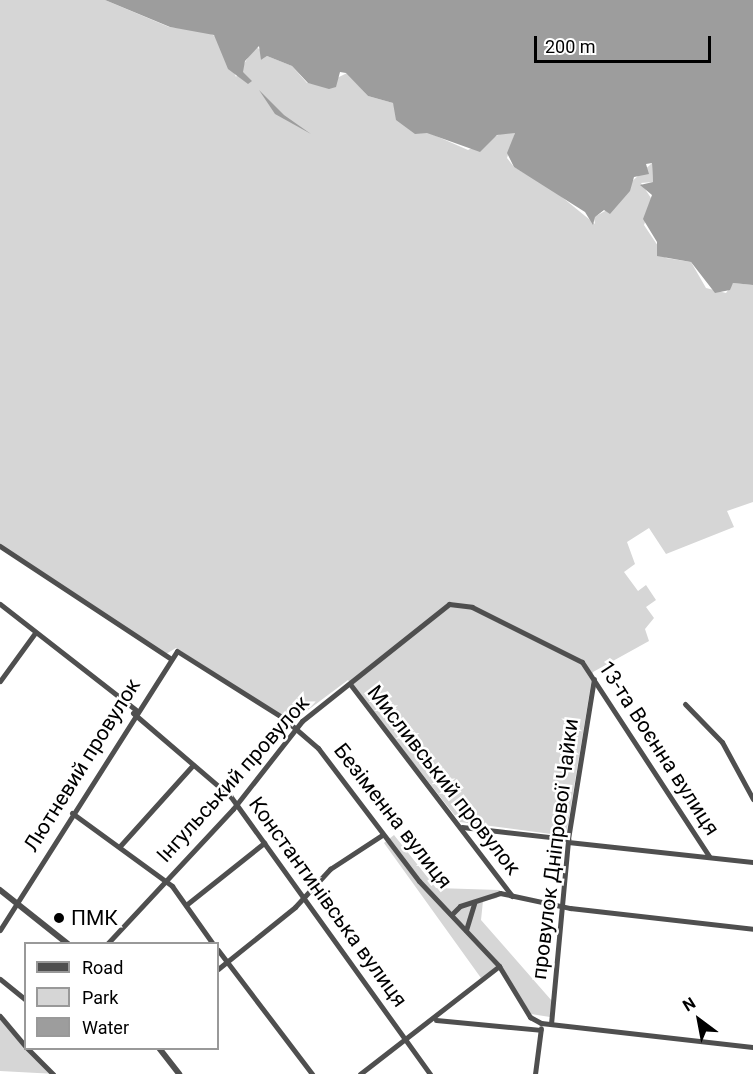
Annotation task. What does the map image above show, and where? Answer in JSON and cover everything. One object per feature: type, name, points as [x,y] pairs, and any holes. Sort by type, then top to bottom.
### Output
[{"type":"street","points":[[0,546],[170,658]]},
{"type":"street","name":"Константинівська вулиця","points":[[0,604],[134,712],[235,802],[410,1041],[430,1074]]},
{"type":"street","name":"13-та Воєнна вулиця","points":[[449,604],[472,607],[575,657],[594,679],[709,856]]},
{"type":"street","name":"Інгульський провулок","points":[[109,942],[235,802],[296,730],[449,604]]},
{"type":"street","points":[[0,680],[35,633]]},
{"type":"street","name":"Лютневий провулок","points":[[0,930],[134,712],[177,651]]},
{"type":"street","name":"Безіменна вулиця","points":[[177,651],[296,730],[318,748],[382,835],[499,966],[530,1017],[541,1026]]},
{"type":"street","name":"провулок Дніпрової Чайки","points":[[551,1024],[568,840],[594,679]]},
{"type":"street","name":"Мисливський провулок","points":[[350,684],[462,827],[512,896]]},
{"type":"street","points":[[685,704],[722,742],[753,800]]},
{"type":"street","points":[[120,846],[193,765]]},
{"type":"street","points":[[72,813],[164,880],[186,905],[212,942]]},
{"type":"street","points":[[462,827],[753,862]]},
{"type":"street","points":[[219,968],[305,896],[330,869],[382,835]]},
{"type":"street","points":[[186,905],[264,843]]},
{"type":"street","points":[[0,890],[66,942]]},
{"type":"street","points":[[452,914],[500,893],[563,905],[753,929]]},
{"type":"street","points":[[466,930],[474,903]]},
{"type":"street","points":[[219,951],[312,1074]]},
{"type":"street","points":[[360,1074],[410,1041],[499,966]]},
{"type":"street","points":[[0,979],[24,998]]},
{"type":"street","points":[[0,1016],[24,1046]]},
{"type":"street","points":[[436,1020],[541,1026],[551,1024],[753,1047]]},
{"type":"street","points":[[535,1074],[541,1026]]},
{"type":"street","points":[[28,1050],[54,1074]]},
{"type":"street","points":[[160,1050],[178,1074]]},
{"type":"green space","points":[[0,0],[105,0],[169,27],[205,31],[219,38],[236,77],[255,46],[262,51],[261,60],[267,56],[292,66],[307,83],[325,84],[347,73],[368,96],[393,103],[402,121],[468,150],[506,131],[515,133],[507,158],[514,167],[552,189],[595,224],[594,217],[618,204],[627,186],[652,163],[653,182],[641,183],[653,201],[644,225],[666,258],[691,262],[706,288],[726,293],[733,283],[753,285],[753,502],[727,511],[734,527],[666,554],[649,528],[627,542],[635,564],[624,572],[638,591],[646,585],[656,600],[646,607],[654,618],[645,629],[649,641],[593,672],[566,836],[460,822],[348,680],[292,722],[176,648],[166,654],[127,632],[0,545]]},
{"type":"green space","points":[[394,835],[436,888],[500,890],[497,898],[483,901],[481,920],[552,1001],[550,1017],[531,1014],[500,964],[481,978],[384,843]]},
{"type":"green space","points":[[0,1013],[24,1043],[24,1050],[30,1050],[56,1074],[0,1071]]},
{"type":"water","points":[[105,0],[753,0],[753,285],[733,283],[730,290],[715,293],[691,262],[657,256],[657,242],[643,219],[652,195],[640,185],[653,182],[652,163],[646,164],[649,174],[634,177],[630,191],[610,214],[604,210],[595,217],[593,225],[585,212],[514,167],[507,153],[515,133],[497,135],[480,152],[427,133],[415,134],[396,120],[393,103],[368,96],[346,73],[340,72],[336,87],[329,89],[308,83],[292,66],[267,56],[261,60],[259,46],[245,61],[243,72],[252,81],[248,84],[228,69],[214,35],[170,27]]},
{"type":"water","points":[[259,90],[284,115],[311,134],[275,114]]},
{"type":"place","name":"ПМК","points":[[59,918]]}]
